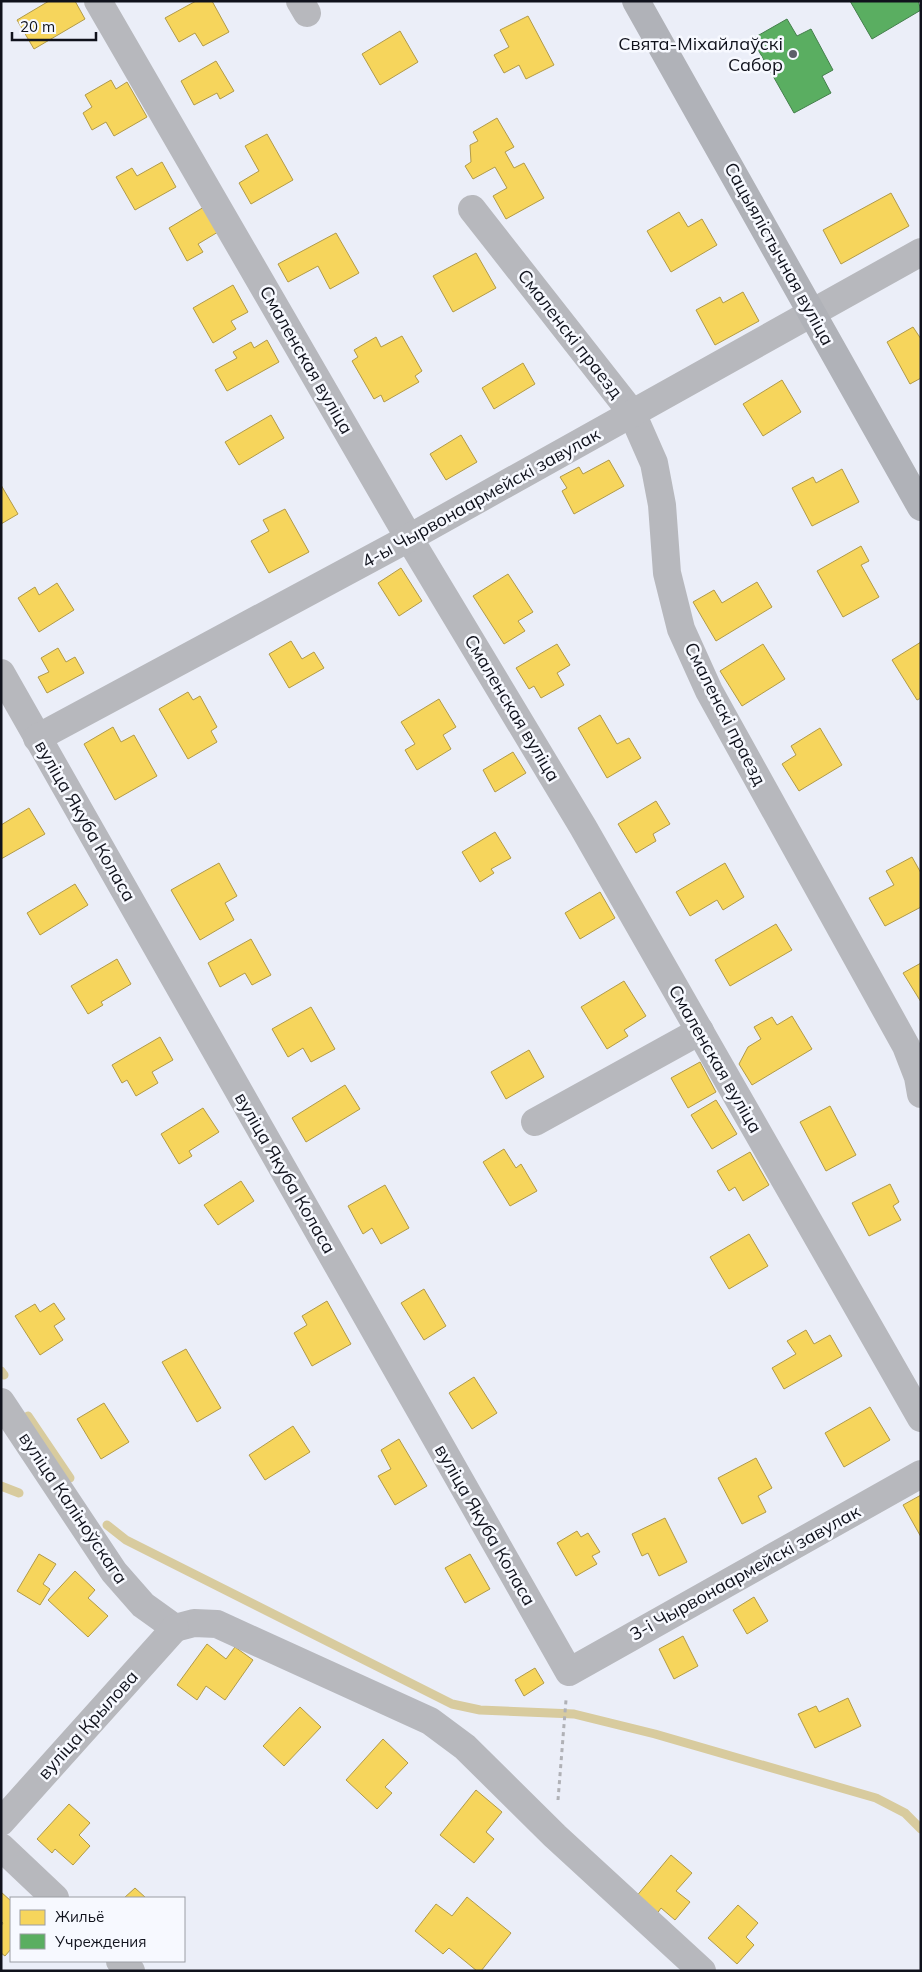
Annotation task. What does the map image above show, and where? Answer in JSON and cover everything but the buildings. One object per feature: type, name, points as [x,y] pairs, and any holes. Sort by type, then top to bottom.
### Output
[{"type":"main road","name":"Сацыялістычная вуліца","points":[[636,1],[921,507]]},
{"type":"street","name":"Смаленская вуліца","points":[[98,1],[409,538],[583,827],[921,1418]]},
{"type":"street","name":"Смаленскі праезд","points":[[472,209],[632,414],[654,463],[662,505],[666,573],[682,629],[693,657],[709,692],[906,1046],[918,1077],[921,1094]]},
{"type":"street","name":"4-ы Чырвонаармейскі завулак","points":[[38,738],[409,538],[921,252]]},
{"type":"street","name":"вуліца Якуба Коласа","points":[[4,682],[38,738],[569,1672]]},
{"type":"street","points":[[535,1122],[700,1031]]},
{"type":"street","name":"вуліца Каліноўскага","points":[[1,1402],[114,1572],[143,1605],[175,1628]]},
{"type":"street","name":"3-і Чырвонаармейскі завулак","points":[[569,1672],[921,1474]]},
{"type":"street","points":[[175,1628],[194,1623],[217,1624],[430,1721],[466,1747],[555,1836],[702,1971]]},
{"type":"street","name":"вуліца Крылова","points":[[1,1822],[175,1628]]},
{"type":"street","points":[[1,1847],[54,1897]]},
{"type":"street","points":[[121,1962],[131,1971]]},
{"type":"path","points":[[555,1836],[566,1700]]},
{"type":"waterway","points":[[1,1371],[4,1375]]},
{"type":"waterway","points":[[28,1416],[70,1478]]},
{"type":"waterway","points":[[1,1486],[19,1493]]},
{"type":"waterway","points":[[107,1525],[126,1540],[452,1704],[480,1710],[574,1714],[655,1734],[876,1798],[905,1813],[921,1829]]},
{"type":"place","name":"Свята-Міхайлаўскі Сабор","points":[[793,54]]}]
